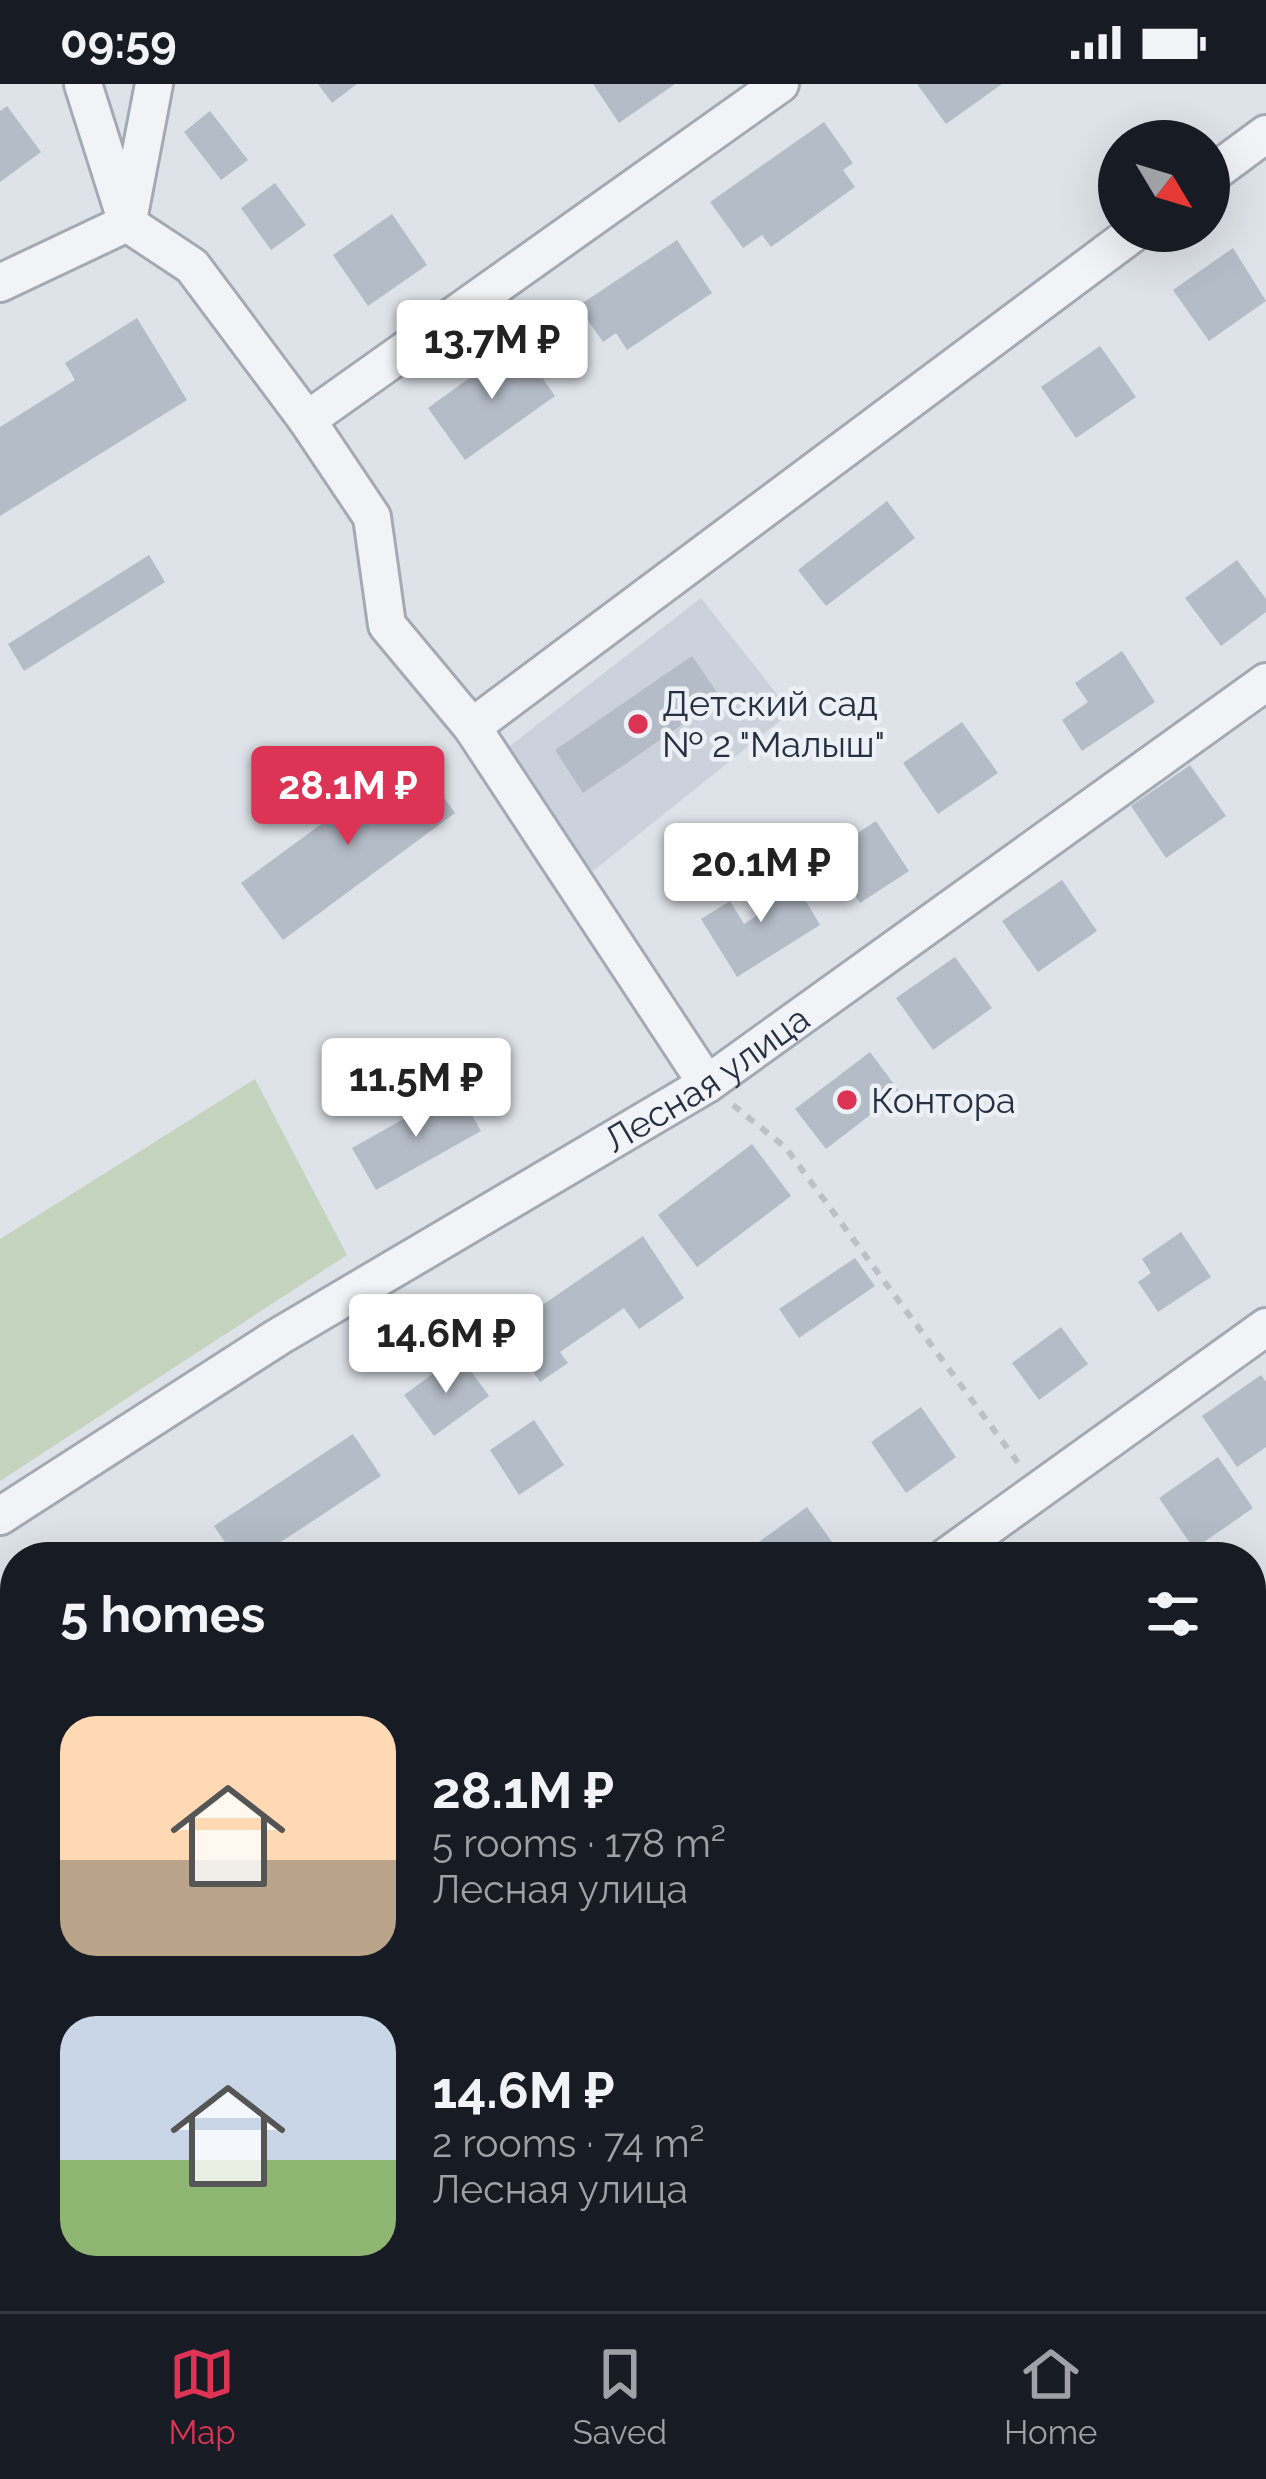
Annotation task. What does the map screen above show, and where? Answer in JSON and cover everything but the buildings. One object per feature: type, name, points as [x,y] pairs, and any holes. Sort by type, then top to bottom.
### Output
[{"type":"street","points":[[83,84],[127,223],[192,266],[308,420],[372,517],[388,625],[472,727],[707,1084]]},
{"type":"street","points":[[127,223],[154,84]]},
{"type":"street","points":[[308,420],[780,84]]},
{"type":"street","points":[[1230,161],[1266,134]]},
{"type":"street","points":[[0,283],[127,223]]},
{"type":"street","points":[[472,727],[1108,252]]},
{"type":"street","name":"Лесная улица","points":[[0,1516],[278,1337],[707,1084],[1266,682]]},
{"type":"street","points":[[967,1542],[1266,1327]]},
{"type":"path","points":[[707,1084],[786,1148],[1039,1490]]},
{"type":"shaded area","points":[[701,598],[791,712],[588,875],[503,751]]},
{"type":"green space","points":[[255,1079],[347,1255],[0,1481],[0,1239]]},
{"type":"place","name":"Детский сад № 2 \"Малыш\"","points":[[638,724]]},
{"type":"place","name":"Контора","points":[[847,1100]]}]
